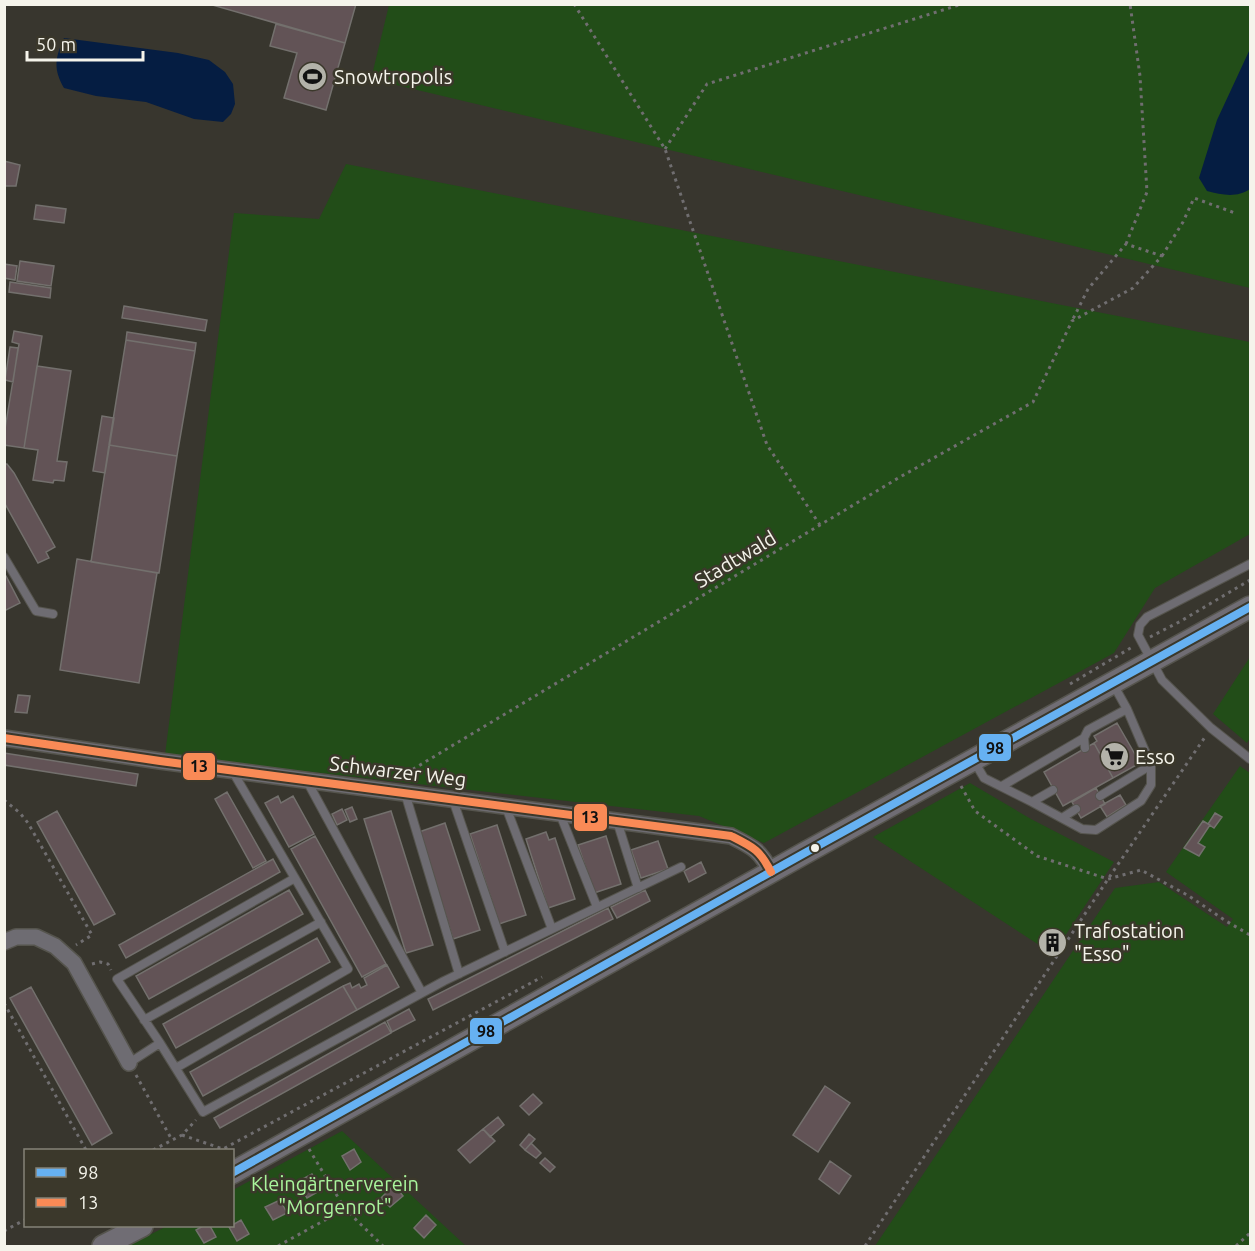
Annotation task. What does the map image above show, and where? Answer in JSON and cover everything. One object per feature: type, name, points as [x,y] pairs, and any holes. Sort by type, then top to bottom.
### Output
[{"type":"main road","points":[[234,1172],[1251,607]]},
{"type":"main road","points":[[103,1246],[140,1227]]},
{"type":"street","name":"Schwarzer Weg","points":[[4,738],[307,781],[732,836],[764,857],[771,872]]},
{"type":"street","points":[[4,942],[16,937],[36,937],[55,946],[74,963],[129,1063]]},
{"type":"lane","points":[[4,557],[36,611],[53,614]]},
{"type":"lane","points":[[1251,564],[1147,617],[1140,625],[1138,635],[1162,680],[1211,728],[1251,759]]},
{"type":"lane","points":[[974,760],[984,778],[1082,829],[1096,830],[1142,801],[1151,785],[1151,765],[1113,683]]},
{"type":"lane","points":[[1085,748],[1084,738],[1088,730],[1127,709]]},
{"type":"lane","points":[[1002,786],[1084,738]]},
{"type":"lane","points":[[1100,796],[1151,765]]},
{"type":"lane","points":[[176,1068],[348,969],[232,770]]},
{"type":"lane","points":[[307,781],[422,993]]},
{"type":"lane","points":[[1032,802],[1053,789]]},
{"type":"lane","points":[[405,794],[459,974]]},
{"type":"lane","points":[[452,800],[505,952]]},
{"type":"lane","points":[[506,806],[552,929]]},
{"type":"lane","points":[[1062,818],[1077,810]]},
{"type":"lane","points":[[560,814],[597,908]]},
{"type":"lane","points":[[617,821],[638,888]]},
{"type":"lane","points":[[295,878],[117,979],[203,1112],[459,974],[681,867]]},
{"type":"lane","points":[[144,1020],[321,922]]},
{"type":"lane","points":[[129,1063],[160,1043]]},
{"type":"path","points":[[574,4],[666,149],[767,445],[820,525]]},
{"type":"path","points":[[666,149],[707,84],[962,4]]},
{"type":"path","name":"Stadtwald","points":[[378,790],[900,477],[1033,402],[1088,289],[1126,244],[1147,192],[1140,76],[1130,4]]},
{"type":"path","points":[[1072,321],[1133,288],[1162,255],[1183,222],[1194,198],[1235,213]]},
{"type":"path","points":[[1126,244],[1162,255]]},
{"type":"path","points":[[865,1246],[1211,728]]},
{"type":"path","points":[[960,784],[975,811],[1037,856],[1108,879],[1141,870],[1251,934]]},
{"type":"path","points":[[4,800],[28,823],[92,935],[63,954]]},
{"type":"path","points":[[76,968],[100,962],[108,964],[117,979]]},
{"type":"path","points":[[182,1134],[223,1149],[543,976]]},
{"type":"path","points":[[4,1003],[85,1149]]},
{"type":"path","points":[[129,1063],[172,1140]]},
{"type":"path","points":[[155,1149],[182,1134],[203,1112]]},
{"type":"path","points":[[300,1135],[345,1209],[383,1246]]},
{"type":"path","points":[[278,1246],[345,1209]]},
{"type":"path","points":[[4,1231],[24,1220]]},
{"type":"path","points":[[1236,1246],[1251,1233]]},
{"type":"green space","points":[[389,5],[1250,5],[1250,288],[371,79]]},
{"type":"green space","points":[[346,164],[1250,342],[1250,534],[1155,588],[1114,653],[764,843],[699,816],[165,755],[234,213],[319,219]]},
{"type":"green space","points":[[1250,657],[1250,738],[1247,743],[1213,714]]},
{"type":"green space","points":[[1240,766],[1250,773],[1250,1246],[875,1246],[1115,888],[1159,882],[1227,927],[1233,919],[1166,872]]},
{"type":"green space","points":[[970,783],[1031,819],[1114,862],[1053,954],[873,837]]},
{"type":"green space","name":"Kleingärtnerverein \"Morgenrot\"","points":[[342,1131],[466,1246],[128,1246],[165,1227],[234,1227],[234,1189]]},
{"type":"water","points":[[64,38],[178,53],[209,60],[225,72],[233,84],[235,104],[231,114],[223,122],[194,119],[146,102],[96,96],[64,88],[56,63]]},
{"type":"water","points":[[1250,49],[1250,189],[1235,195],[1207,191],[1199,178],[1217,120]]},
{"type":"building","name":"Snowtropolis","points":[[209,4],[356,4],[345,43]]},
{"type":"building","name":"Snowtropolis","points":[[276,24],[345,43],[326,110],[284,98],[297,53],[270,46]]},
{"type":"building","points":[[4,161],[20,165],[16,186],[4,186]]},
{"type":"building","points":[[36,205],[66,209],[64,223],[34,219]]},
{"type":"building","points":[[20,261],[54,266],[51,286],[17,281]]},
{"type":"building","points":[[4,264],[17,266],[15,280],[4,278]]},
{"type":"building","points":[[10,282],[51,288],[50,298],[9,292]]},
{"type":"building","points":[[124,306],[207,320],[205,331],[122,318]]},
{"type":"building","points":[[14,331],[42,336],[24,448],[4,445],[19,344],[12,342]]},
{"type":"building","points":[[127,332],[196,343],[195,351],[126,340]]},
{"type":"building","points":[[126,340],[195,351],[177,456],[109,445]]},
{"type":"building","points":[[10,347],[18,348],[13,382],[5,380]]},
{"type":"building","points":[[37,366],[71,371],[57,461],[67,462],[64,481],[54,480],[53,483],[33,480],[38,450],[24,448]]},
{"type":"building","points":[[102,416],[114,418],[105,473],[93,471]]},
{"type":"building","points":[[109,445],[177,456],[159,573],[91,562]]},
{"type":"building","points":[[4,464],[7,464],[14,473],[55,547],[46,552],[49,558],[38,563],[4,502]]},
{"type":"building","points":[[77,559],[157,573],[139,683],[60,670]]},
{"type":"building","points":[[4,576],[20,603],[4,611]]},
{"type":"building","points":[[18,695],[30,696],[27,713],[15,712]]},
{"type":"building","points":[[1117,723],[1140,763],[1113,778],[1094,743],[1097,741],[1094,736]]},
{"type":"building","points":[[1094,743],[1113,778],[1063,806],[1044,772]]},
{"type":"building","points":[[4,753],[138,774],[136,786],[4,765]]},
{"type":"building","points":[[1096,788],[1105,804],[1081,818],[1072,802]]},
{"type":"building","points":[[227,792],[266,861],[253,868],[215,799]]},
{"type":"building","points":[[1120,795],[1126,805],[1107,817],[1100,806]]},
{"type":"building","points":[[278,796],[281,803],[293,796],[314,834],[289,847],[265,803]]},
{"type":"building","points":[[352,807],[357,819],[350,822],[345,810]]},
{"type":"building","points":[[342,809],[347,820],[337,825],[332,814]]},
{"type":"building","points":[[57,811],[115,914],[94,925],[37,822]]},
{"type":"building","points":[[391,811],[433,945],[406,953],[364,819]]},
{"type":"building","points":[[1215,813],[1222,817],[1214,828],[1208,824]]},
{"type":"building","points":[[1203,821],[1210,825],[1198,843],[1205,847],[1199,856],[1184,848]]},
{"type":"building","points":[[445,823],[480,930],[453,939],[419,832]]},
{"type":"building","points":[[497,825],[526,915],[499,924],[470,834]]},
{"type":"building","points":[[546,832],[549,840],[555,838],[575,899],[548,908],[526,839]]},
{"type":"building","points":[[315,836],[386,964],[362,977],[291,849]]},
{"type":"building","points":[[606,836],[621,884],[594,893],[578,845]]},
{"type":"building","points":[[658,841],[668,869],[641,878],[631,850]]},
{"type":"building","points":[[273,859],[280,872],[126,958],[119,945]]},
{"type":"building","points":[[701,862],[706,873],[689,882],[684,871]]},
{"type":"building","points":[[289,890],[303,914],[149,999],[136,976]]},
{"type":"building","points":[[645,890],[650,901],[617,918],[611,907]]},
{"type":"building","points":[[608,908],[613,919],[433,1010],[428,999]]},
{"type":"building","name":"Trafostation \"Esso\"","points":[[1053,935],[1060,939],[1053,949],[1047,945]]},
{"type":"building","points":[[317,938],[330,962],[176,1048],[163,1024]]},
{"type":"building","points":[[387,965],[399,987],[357,1010],[343,986],[350,983],[352,988],[359,984],[361,988],[367,985],[364,978]]},
{"type":"building","points":[[343,986],[357,1010],[203,1096],[190,1072]]},
{"type":"building","points":[[31,987],[112,1133],[92,1145],[10,998]]},
{"type":"building","points":[[409,1009],[415,1020],[392,1032],[387,1021]]},
{"type":"building","points":[[385,1022],[391,1033],[220,1128],[214,1118]]},
{"type":"building","points":[[825,1086],[850,1103],[818,1152],[793,1135]]},
{"type":"building","points":[[533,1094],[542,1103],[529,1115],[520,1106]]},
{"type":"building","points":[[498,1117],[504,1125],[490,1137],[483,1129]]},
{"type":"building","points":[[483,1129],[495,1141],[470,1163],[458,1150]]},
{"type":"building","points":[[529,1134],[535,1139],[525,1150],[520,1145]]},
{"type":"building","points":[[531,1143],[541,1153],[536,1158],[525,1150]]},
{"type":"building","points":[[354,1149],[361,1162],[350,1170],[342,1156]]},
{"type":"building","points":[[545,1158],[555,1167],[550,1172],[540,1163]]},
{"type":"building","points":[[830,1161],[851,1176],[839,1194],[819,1179]]},
{"type":"building","points":[[312,1174],[321,1190],[307,1198],[297,1182]]},
{"type":"building","points":[[394,1185],[403,1196],[390,1207],[381,1198]]},
{"type":"building","points":[[280,1200],[287,1213],[273,1220],[265,1207]]},
{"type":"building","points":[[426,1215],[436,1225],[424,1238],[414,1228]]},
{"type":"building","points":[[241,1220],[249,1234],[237,1241],[229,1227],[234,1227],[234,1224]]},
{"type":"building","points":[[201,1227],[211,1227],[216,1237],[204,1243],[196,1230]]},
{"type":"transit line","name":"98","points":[[234,1172],[1250,607]]},
{"type":"transit line","name":"13","points":[[4,738],[160,761],[731,836],[755,850],[771,872]]},
{"type":"place","name":"Snowtropolis","points":[[313,76]]},
{"type":"place","name":"Esso","points":[[1114,756]]},
{"type":"place","name":"Trafostation \"Esso\"","points":[[1053,942]]}]
